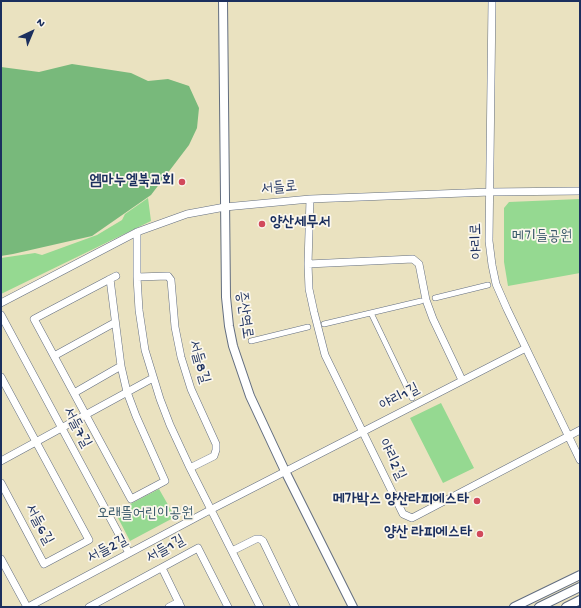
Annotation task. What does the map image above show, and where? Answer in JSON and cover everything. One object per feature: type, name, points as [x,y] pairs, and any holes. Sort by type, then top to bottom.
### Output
[{"type":"street","name":"증산역로","points":[[223,1],[226,297],[233,346],[250,396],[285,471],[353,607]]},
{"type":"street","name":"야리로","points":[[492,1],[489,242],[492,265],[496,284],[580,460]]},
{"type":"street","name":"서들로","points":[[1,304],[137,232],[187,214],[225,207],[310,199],[490,192],[580,191]]},
{"type":"street","name":"야리2길","points":[[310,199],[308,264],[311,296],[325,354],[403,514],[412,518],[568,436]]},
{"type":"street","points":[[137,232],[139,310],[145,350],[153,378],[170,425],[190,468],[212,509],[257,606]]},
{"type":"street","points":[[308,264],[412,259],[419,264],[426,300],[433,319],[462,380]]},
{"type":"street","name":"서들8길","points":[[137,277],[168,276],[171,280],[175,327],[181,357],[191,389],[216,444],[214,456],[190,468]]},
{"type":"street","points":[[113,277],[114,323],[121,366],[128,392],[136,416],[166,481],[131,499],[34,319],[113,277]]},
{"type":"street","points":[[435,298],[488,286]]},
{"type":"street","points":[[324,324],[421,301]]},
{"type":"street","points":[[371,312],[412,398]]},
{"type":"street","name":"서들7길","points":[[1,315],[129,554]]},
{"type":"street","points":[[54,356],[114,323]]},
{"type":"street","points":[[251,342],[308,327]]},
{"type":"street","name":"야리1길","points":[[285,471],[526,348]]},
{"type":"street","points":[[74,393],[121,366]]},
{"type":"street","name":"서들6길","points":[[1,377],[89,540],[44,564],[1,483]]},
{"type":"street","points":[[1,461],[153,378]]},
{"type":"street","points":[[568,436],[580,430]]},
{"type":"street","name":"서들2길","points":[[27,607],[285,471]]},
{"type":"street","points":[[232,551],[256,540],[260,539],[263,541],[295,607]]},
{"type":"street","name":"서들1길","points":[[89,607],[198,548],[228,607]]},
{"type":"street","points":[[1,559],[27,607]]},
{"type":"street","points":[[162,568],[180,604],[169,607]]},
{"type":"street","points":[[514,607],[580,575]]},
{"type":"street","points":[[539,607],[580,587]]},
{"type":"street","points":[[566,607],[580,600]]},
{"type":"green space","points":[[72,64],[131,73],[148,81],[168,79],[189,86],[199,108],[197,128],[189,145],[151,195],[92,236],[1,256],[1,67],[39,72]]},
{"type":"green space","points":[[148,198],[151,221],[1,294],[1,258],[35,253],[42,255],[97,235],[122,220],[125,214]]},
{"type":"green space","name":"메기들공원","points":[[580,199],[580,273],[508,286],[504,262],[504,208],[509,202]]},
{"type":"green space","points":[[441,403],[474,468],[443,483],[410,418]]},
{"type":"green space","name":"오래뜰어린이공원","points":[[159,489],[175,517],[130,541],[115,512]]},
{"type":"place","name":"엠마누엘북교회","points":[[182,182]]},
{"type":"place","name":"양산세무서","points":[[262,224]]},
{"type":"place","name":"메가박스 양산라피에스타","points":[[477,501]]},
{"type":"place","name":"양산 라피에스타","points":[[480,534]]}]
